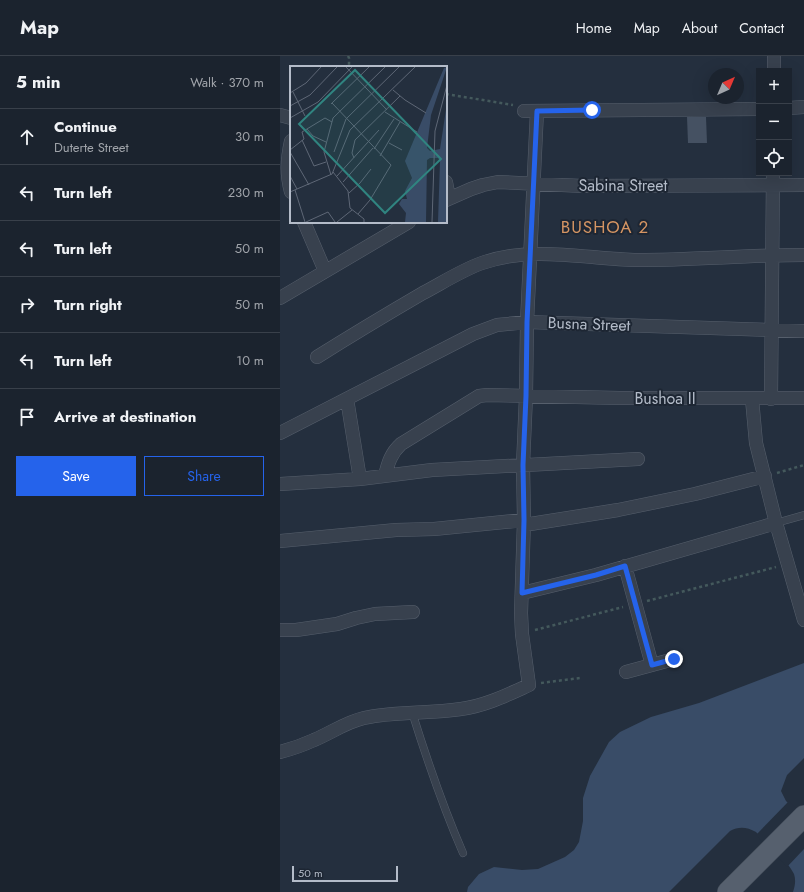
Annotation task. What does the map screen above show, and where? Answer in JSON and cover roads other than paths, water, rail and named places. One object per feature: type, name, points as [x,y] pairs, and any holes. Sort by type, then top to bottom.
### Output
[{"type":"main road","points":[[728,892],[804,816]]},
{"type":"street","points":[[774,56],[774,68]]},
{"type":"street","points":[[792,108],[804,107]]},
{"type":"street","points":[[280,752],[316,740],[330,732],[361,719],[377,715],[460,710],[478,706],[529,685],[522,634],[522,593],[524,522],[523,465],[533,184],[531,111],[756,109]]},
{"type":"street","points":[[280,115],[290,118]]},
{"type":"street","points":[[290,146],[287,160],[287,178],[290,188]]},
{"type":"street","points":[[771,399],[773,179]]},
{"type":"street","name":"Sabina Street","points":[[448,199],[483,185],[498,182],[583,186],[773,179],[804,184]]},
{"type":"street","points":[[304,223],[325,271]]},
{"type":"street","points":[[280,298],[407,223]]},
{"type":"street","points":[[317,357],[385,315],[449,279],[482,263],[499,259],[530,253],[642,260],[804,255]]},
{"type":"street","name":"Busna Street","points":[[280,433],[473,334],[497,325],[527,322],[804,331]]},
{"type":"street","name":"Bushoa II","points":[[385,476],[393,452],[401,444],[474,398],[487,395],[752,399],[804,398]]},
{"type":"street","points":[[347,399],[360,478]]},
{"type":"street","points":[[752,399],[756,443],[776,523],[804,620]]},
{"type":"street","points":[[280,484],[385,476],[432,470],[638,459]]},
{"type":"street","points":[[280,541],[396,530],[434,529],[524,522],[618,510],[687,496],[765,476]]},
{"type":"street","points":[[522,593],[596,575],[776,523]]},
{"type":"street","points":[[625,566],[652,665]]},
{"type":"street","points":[[280,630],[296,630],[337,624],[375,614],[413,612]]},
{"type":"street","points":[[626,672],[674,659]]},
{"type":"lane","points":[[776,523],[804,515]]},
{"type":"lane","points":[[412,712],[445,810],[463,853]]},
{"type":"water","points":[[804,663],[804,758],[787,775],[781,791],[786,801],[804,819],[804,892],[793,892],[795,876],[791,869],[756,832],[749,829],[737,828],[730,831],[669,892],[467,892],[468,887],[479,874],[494,867],[522,870],[538,869],[565,857],[574,850],[579,842],[583,821],[583,798],[590,776],[609,742],[620,732],[651,717],[699,703]]},
{"type":"district","name":"BUSHOA 2","points":[[605,227]]}]
